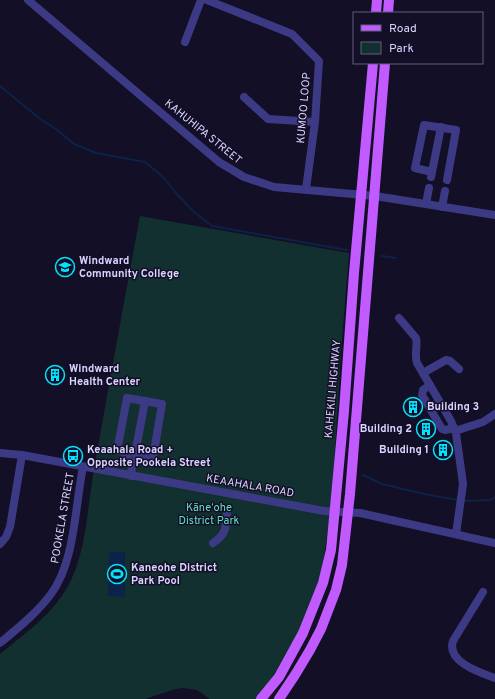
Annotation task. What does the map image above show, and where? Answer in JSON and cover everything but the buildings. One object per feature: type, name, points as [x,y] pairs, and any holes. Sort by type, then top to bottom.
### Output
[{"type":"main road","points":[[376,12],[378,0]]},
{"type":"main road","points":[[388,12],[389,0]]},
{"type":"main road","name":"KAHEKILI HIGHWAY","points":[[261,699],[279,677],[310,618],[323,583],[330,556],[335,512],[372,64]]},
{"type":"main road","points":[[279,699],[303,662],[321,628],[338,584],[342,565],[348,512],[385,64]]},
{"type":"street","name":"KAHUHIPA STREET","points":[[28,0],[213,156],[231,170],[244,177],[274,187],[362,194],[495,215]]},
{"type":"street","points":[[185,42],[201,0]]},
{"type":"street","name":"KUMOO LOOP","points":[[207,0],[292,34],[319,61],[315,122],[306,189]]},
{"type":"street","points":[[244,97],[268,119],[315,122]]},
{"type":"street","points":[[441,128],[432,174],[415,168],[424,125],[456,130],[447,180]]},
{"type":"street","points":[[426,204],[429,188]]},
{"type":"street","points":[[442,207],[445,191]]},
{"type":"street","points":[[399,318],[416,338],[416,362],[455,430],[463,480],[461,506],[456,534]]},
{"type":"street","points":[[423,373],[446,360],[449,360],[459,369]]},
{"type":"street","points":[[430,385],[423,390],[422,395],[442,429],[455,430],[483,422],[495,414]]},
{"type":"street","points":[[127,398],[162,404],[153,458],[126,452],[117,451],[127,398]]},
{"type":"street","points":[[130,476],[132,466],[138,454],[145,401]]},
{"type":"street","points":[[126,452],[128,460],[132,466]]},
{"type":"street","name":"KEAAHALA ROAD","points":[[0,454],[22,455],[130,476],[335,512],[360,513],[495,543]]},
{"type":"street","points":[[0,544],[8,534],[10,526],[22,455]]},
{"type":"street","name":"POOKELA STREET","points":[[0,643],[40,608],[64,573],[68,558],[83,467]]},
{"type":"street","points":[[213,544],[223,534],[226,526],[227,511]]},
{"type":"street","points":[[483,592],[454,641],[453,650],[465,664],[474,670],[495,678]]},
{"type":"green space","name":"Kāneʻohe District Park","points":[[140,216],[349,253],[332,498],[322,571],[310,613],[287,658],[256,699],[210,699],[197,690],[182,688],[145,699],[0,699],[0,654],[46,615],[54,606],[68,586],[79,558],[86,529],[94,469]]},
{"type":"water","name":"Kaneohe District Park Pool","points":[[109,552],[125,552],[125,597],[108,596]]},
{"type":"waterway","points":[[0,86],[74,144],[96,153],[145,162],[163,177],[193,211],[212,226],[347,250]]},
{"type":"waterway","points":[[382,256],[396,258]]},
{"type":"waterway","points":[[363,475],[382,484],[458,500]]},
{"type":"waterway","points":[[462,501],[491,500],[495,497]]},
{"type":"place","name":"Windward Community College","points":[[65,267]]},
{"type":"place","name":"Windward Health Center","points":[[55,375]]},
{"type":"place","name":"Building 3","points":[[413,407]]},
{"type":"place","name":"Building 2","points":[[426,429]]},
{"type":"place","name":"Building 1","points":[[443,450]]},
{"type":"place","name":"Keaahala Road + Opposite Pookela Street","points":[[73,456]]},
{"type":"place","name":"Kaneohe District Park Pool","points":[[117,574]]}]
